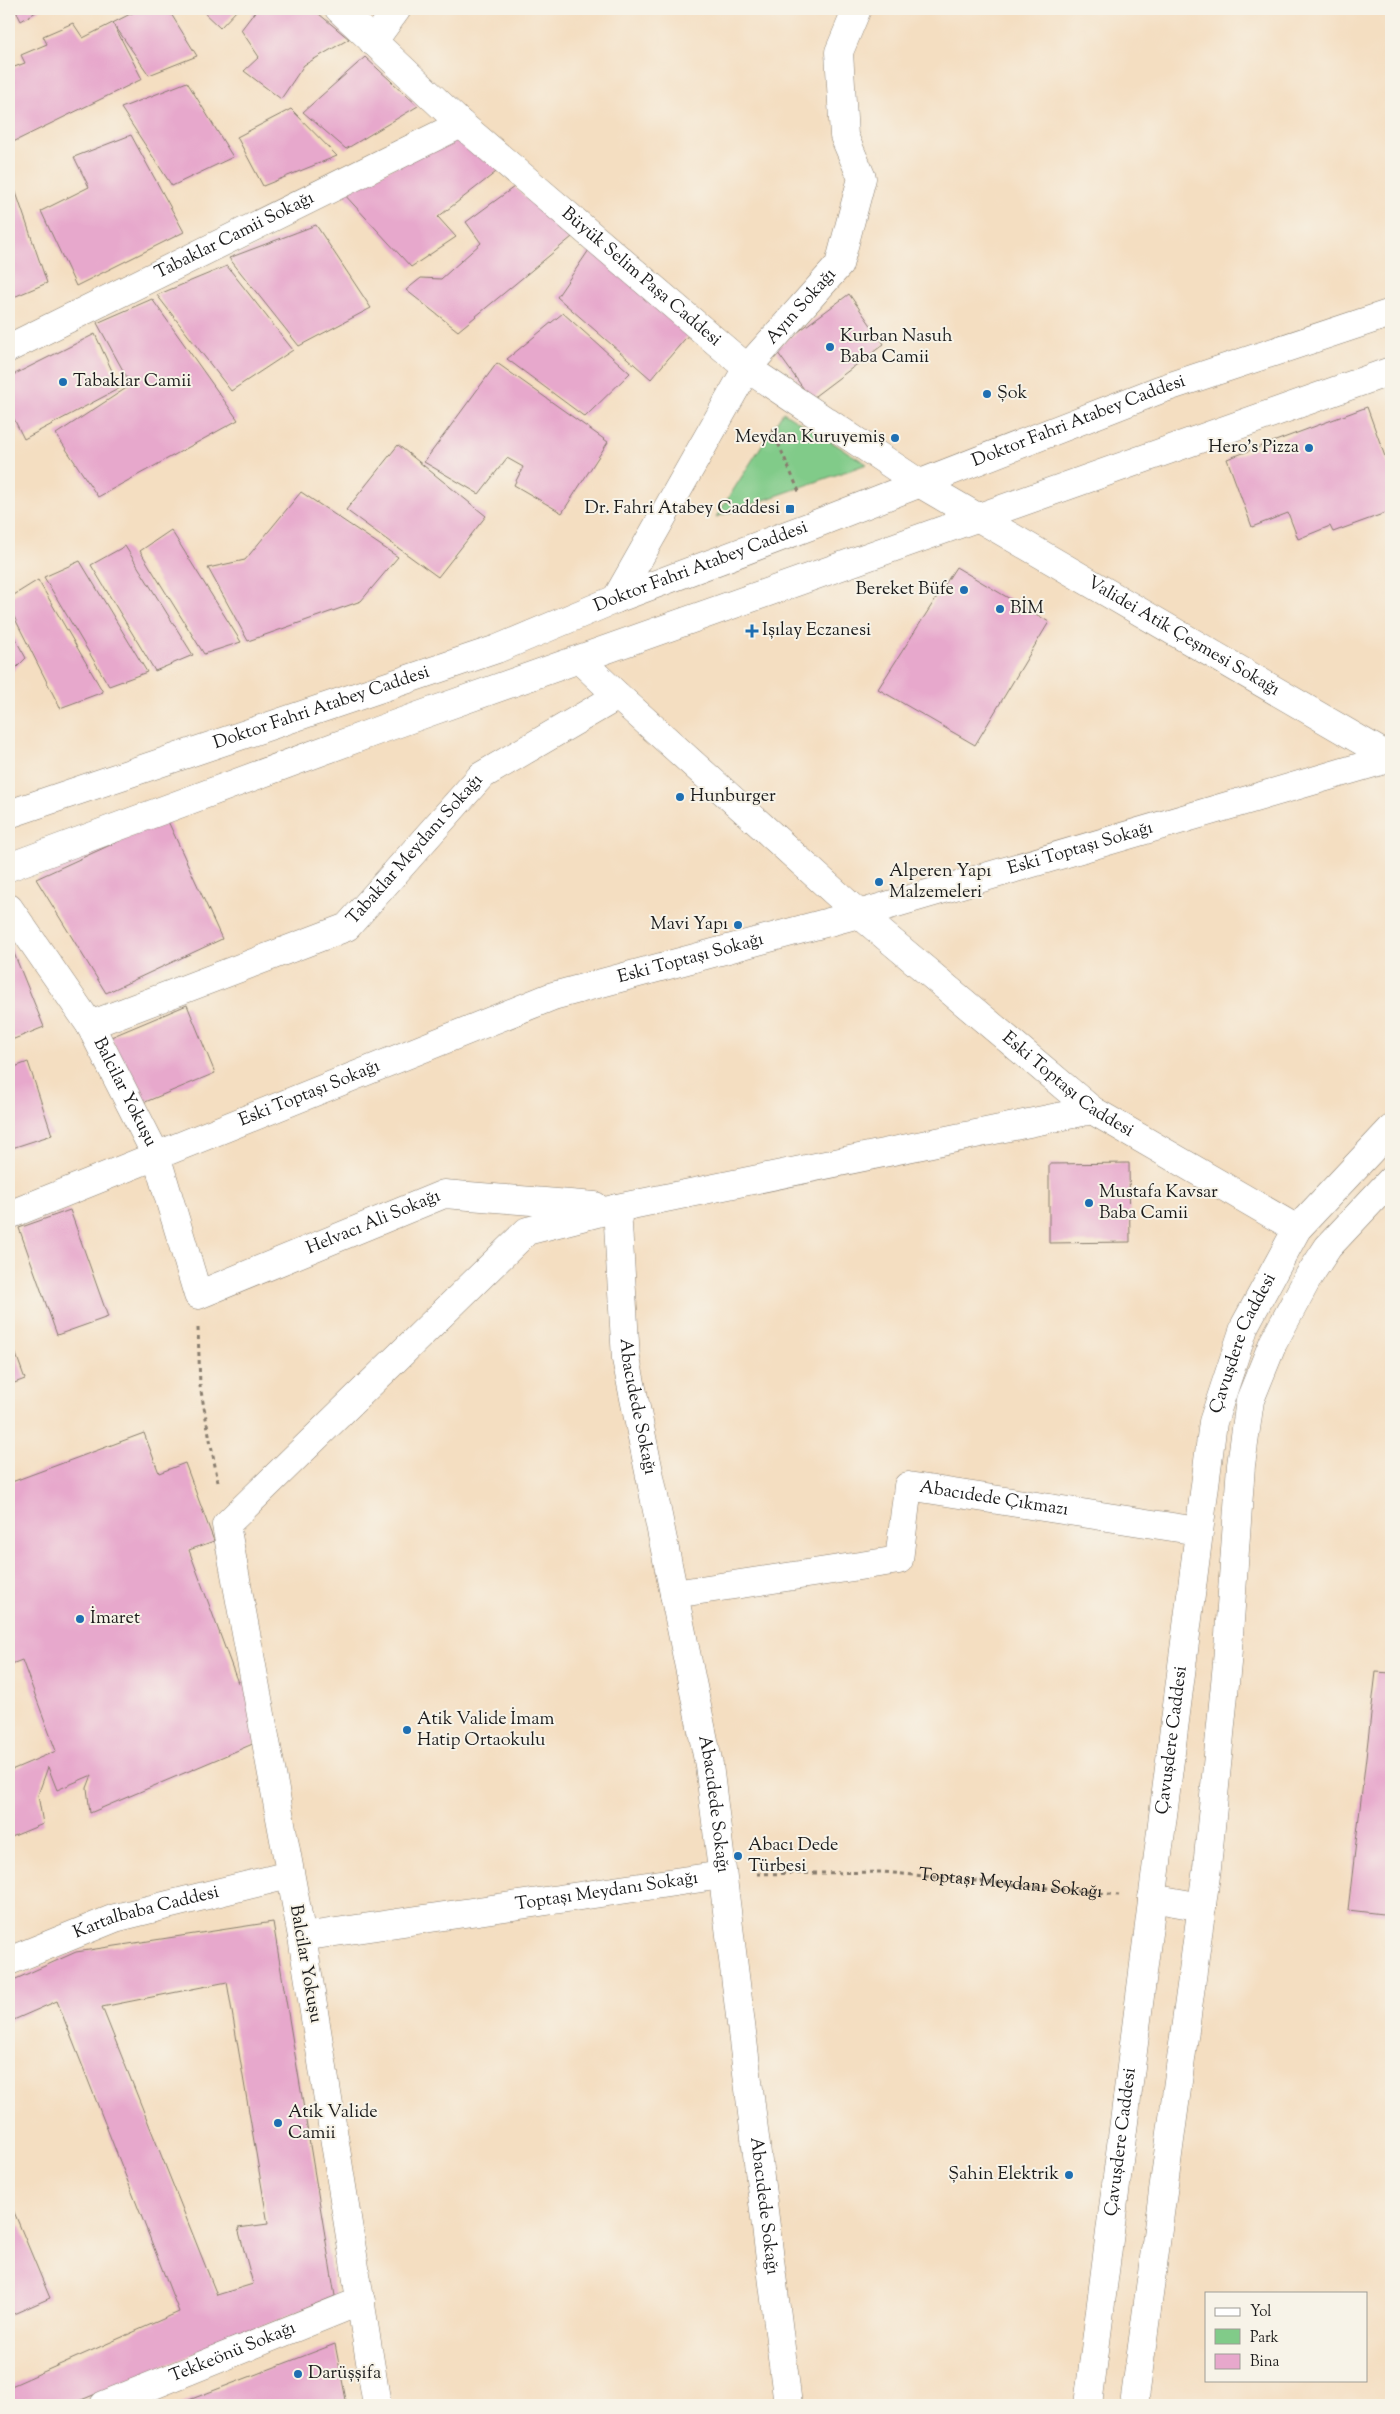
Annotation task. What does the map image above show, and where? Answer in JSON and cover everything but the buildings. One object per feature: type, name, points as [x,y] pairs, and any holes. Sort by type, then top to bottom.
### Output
[{"type":"street","name":"Büyük Selim Paşa Caddesi","points":[[339,9],[461,124],[747,368],[919,483]]},
{"type":"street","points":[[374,42],[397,9]]},
{"type":"street","name":"Ayın Sokağı","points":[[747,368],[839,265],[862,178],[844,136],[839,52],[857,9]]},
{"type":"street","name":"Tabaklar Camii Sokağı","points":[[9,348],[461,124]]},
{"type":"street","name":"Doktor Fahri Atabey Caddesi","points":[[9,814],[497,649],[616,599],[813,525],[1159,390],[1391,313]]},
{"type":"street","points":[[616,599],[747,368]]},
{"type":"street","points":[[9,867],[382,729],[1391,371]]},
{"type":"street","points":[[919,483],[976,517]]},
{"type":"street","name":"Validei Atik Çeşmesi Sokağı","points":[[976,517],[1391,758]]},
{"type":"street","points":[[580,660],[859,914]]},
{"type":"street","name":"Tabaklar Meydanı Sokağı","points":[[90,1025],[347,928],[481,776],[618,696]]},
{"type":"street","name":"Eski Toptaşı Sokağı","points":[[9,1215],[553,996],[859,914],[1391,758]]},
{"type":"street","name":"Balcilar Yokuşu","points":[[9,908],[90,1025],[156,1155],[198,1295]]},
{"type":"street","name":"Eski Toptaşı Caddesi","points":[[859,914],[1092,1110],[1328,1247]]},
{"type":"street","points":[[226,1525],[527,1231],[617,1208],[1092,1110]]},
{"type":"street","name":"Çavuşdere Caddesi","points":[[1088,2405],[1198,1531],[1216,1413],[1245,1325],[1297,1229],[1391,1129]]},
{"type":"street","name":"Çavuşdere Caddesi","points":[[1134,2405],[1202,1907],[1227,1663],[1241,1465],[1250,1400],[1273,1342],[1328,1247],[1391,1180]]},
{"type":"street","name":"Helvacı Ali Sokağı","points":[[198,1295],[444,1194],[617,1208]]},
{"type":"street","name":"Abacıdede Sokağı","points":[[617,1208],[626,1358],[708,1765],[788,2405]]},
{"type":"street","name":"Abacıdede Çıkmazı","points":[[674,1594],[899,1560],[908,1486],[1198,1531]]},
{"type":"street","name":"Balcilar Yokuşu","points":[[226,1525],[289,1875],[302,1937],[377,2405]]},
{"type":"street","name":"Kartalbaba Caddesi","points":[[9,1961],[114,1918],[289,1875]]},
{"type":"street","name":"Toptaşı Meydanı Sokağı","points":[[302,1937],[722,1875]]},
{"type":"street","points":[[1152,1898],[1202,1907]]},
{"type":"street","name":"Tekkeönü Sokağı","points":[[104,2405],[361,2301]]},
{"type":"path","points":[[769,420],[813,525]]},
{"type":"path","points":[[198,1295],[200,1386],[226,1525]]},
{"type":"path","name":"Toptaşı Meydanı Sokağı","points":[[722,1875],[884,1872],[1152,1898]]},
{"type":"green space","points":[[783,412],[867,464],[716,517]]},
{"type":"place","name":"Kurban Nasuh Baba Camii","points":[[830,347]]},
{"type":"place","name":"Tabaklar Camii","points":[[63,382]]},
{"type":"place","name":"Şok","points":[[987,394]]},
{"type":"place","name":"Meydan Kuruyemiş","points":[[895,438]]},
{"type":"place","name":"Hero's Pizza","points":[[1309,448]]},
{"type":"place","name":"Dr. Fahri Atabey Caddesi","points":[[790,509]]},
{"type":"place","name":"Bereket Büfe","points":[[964,590]]},
{"type":"place","name":"BİM","points":[[1000,609]]},
{"type":"place","name":"Işılay Eczanesi","points":[[752,631]]},
{"type":"place","name":"Hunburger","points":[[680,797]]},
{"type":"place","name":"Alperen Yapı Malzemeleri","points":[[879,882]]},
{"type":"place","name":"Mavi Yapı","points":[[738,925]]},
{"type":"place","name":"Mustafa Kavsar Baba Camii","points":[[1089,1203]]},
{"type":"place","name":"İmaret","points":[[80,1619]]},
{"type":"place","name":"Atik Valide İmam Hatip Ortaokulu","points":[[407,1730]]},
{"type":"place","name":"Abacı Dede Türbesi","points":[[738,1856]]},
{"type":"place","name":"Atik Valide Camii","points":[[278,2123]]},
{"type":"place","name":"Şahin Elektrik","points":[[1069,2175]]},
{"type":"place","name":"Darüşşifa","points":[[298,2374]]}]
